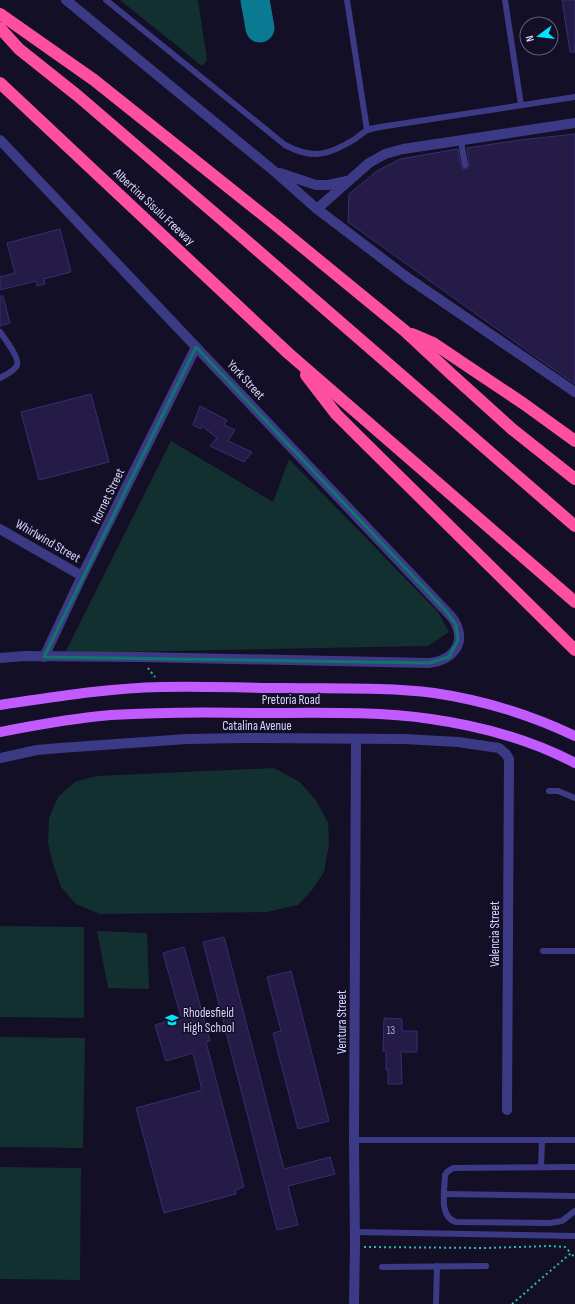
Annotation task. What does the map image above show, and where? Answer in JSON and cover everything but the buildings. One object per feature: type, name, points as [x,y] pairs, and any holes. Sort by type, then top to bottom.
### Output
[{"type":"highway","points":[[0,14],[94,80],[277,226],[405,331],[512,429],[575,479]]},
{"type":"highway","points":[[0,28],[19,49],[78,96],[575,526]]},
{"type":"highway","name":"Albertina Sisulu Freeway","points":[[0,83],[288,352]]},
{"type":"highway","points":[[405,331],[420,336],[433,343],[524,404],[575,441]]},
{"type":"highway","points":[[288,352],[575,602]]},
{"type":"highway","points":[[288,352],[336,414],[360,439],[575,650]]},
{"type":"main road","name":"Pretoria Road","points":[[0,705],[109,690],[162,687],[390,690],[434,694],[472,701],[508,710],[575,736]]},
{"type":"main road","name":"Pretoria Road","points":[[0,732],[68,720],[110,715],[167,713],[317,713],[398,715],[431,719],[479,728],[537,746],[575,763]]},
{"type":"street","points":[[66,0],[274,171],[317,209],[408,278],[575,392]]},
{"type":"street","points":[[317,209],[369,163],[386,154],[403,149],[575,123]]},
{"type":"street","name":"York Street","points":[[0,140],[446,611],[456,625],[458,640],[454,653],[443,660],[429,663],[140,657]]},
{"type":"street","points":[[274,171],[316,185],[328,185],[347,181]]},
{"type":"street","name":"Hornet Street","points":[[44,657],[82,576],[196,347]]},
{"type":"street","name":"Whirlwind Street","points":[[0,529],[82,576]]},
{"type":"street","points":[[0,658],[25,656],[140,657]]},
{"type":"street","name":"Catalina Avenue","points":[[0,758],[37,750],[187,739],[251,738],[356,740],[404,739],[458,742],[499,748],[509,759]]},
{"type":"street","name":"Ventura Street","points":[[354,1304],[356,740]]},
{"type":"street","name":"Valencia Street","points":[[507,1110],[509,759]]},
{"type":"lane","points":[[106,0],[285,146],[308,154],[324,154],[341,148],[367,130],[575,97]]},
{"type":"lane","points":[[347,0],[367,130]]},
{"type":"lane","points":[[505,0],[521,105]]},
{"type":"lane","points":[[461,141],[465,165]]},
{"type":"lane","points":[[0,332],[18,362],[17,366],[12,371],[0,378]]},
{"type":"lane","points":[[549,791],[558,791],[575,798]]},
{"type":"lane","points":[[543,951],[575,951]]},
{"type":"lane","points":[[354,1140],[575,1140]]},
{"type":"lane","points":[[541,1167],[542,1140]]},
{"type":"lane","points":[[575,1167],[453,1168],[445,1175],[444,1194],[445,1212],[447,1217],[451,1221],[456,1222],[550,1223],[562,1221],[575,1211]]},
{"type":"lane","points":[[444,1194],[575,1196]]},
{"type":"lane","points":[[355,1232],[575,1236]]},
{"type":"lane","points":[[436,1266],[436,1304]]},
{"type":"lane","points":[[382,1267],[486,1266]]},
{"type":"path","points":[[140,657],[162,687]]},
{"type":"path","points":[[355,1247],[485,1248],[550,1246],[565,1247],[575,1258]]},
{"type":"path","points":[[512,1304],[571,1253]]},
{"type":"highlighted area","points":[[196,347],[446,611],[456,625],[458,640],[449,657],[429,663],[44,657]]},
{"type":"green space","points":[[120,0],[198,0],[207,60],[202,66]]},
{"type":"green space","points":[[171,441],[273,502],[289,459],[438,612],[449,632],[428,646],[65,653]]},
{"type":"green space","points":[[274,768],[300,782],[317,802],[328,823],[329,844],[324,872],[312,890],[298,905],[267,912],[100,914],[76,904],[61,887],[48,843],[49,818],[58,797],[75,782],[96,776]]},
{"type":"green space","points":[[0,926],[84,927],[84,1018],[0,1017]]},
{"type":"green space","points":[[97,931],[147,933],[149,989],[108,988]]},
{"type":"green space","points":[[0,1037],[85,1038],[83,1148],[0,1147]]},
{"type":"green space","points":[[0,1167],[81,1168],[80,1280],[0,1279]]},
{"type":"taxiway","points":[[255,0],[260,28]]},
{"type":"place","name":"Rhodesfield High School","points":[[172,1020]]}]
